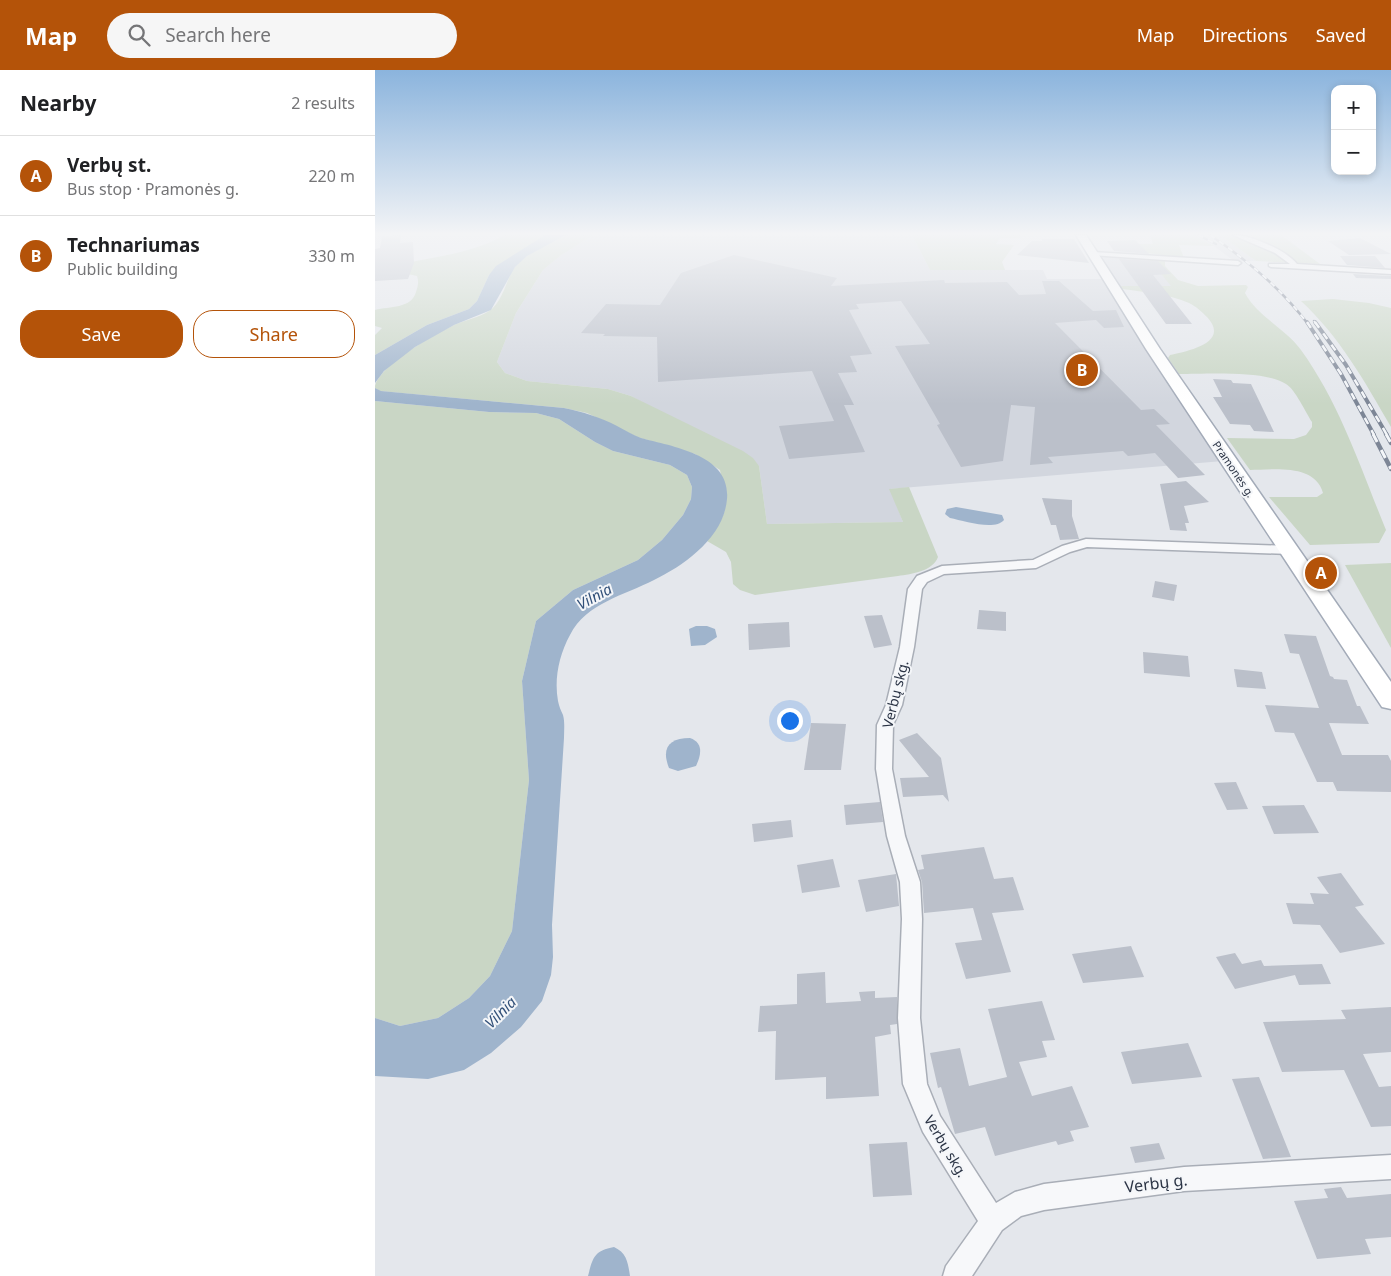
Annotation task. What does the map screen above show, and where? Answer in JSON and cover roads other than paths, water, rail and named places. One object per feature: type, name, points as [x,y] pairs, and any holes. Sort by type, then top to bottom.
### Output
[{"type":"main road","name":"Pramonės g.","points":[[1117,291],[1153,349],[1391,701]]},
{"type":"street","name":"Verbų skg.","points":[[993,1221],[931,1124],[915,1084],[909,1018],[912,919],[909,882],[895,836],[884,769],[885,724],[894,705],[907,648],[915,589],[922,579],[942,570],[1036,564],[1067,549],[1086,543],[1289,550]]},
{"type":"street","name":"Verbų g.","points":[[957,1276],[993,1221],[1015,1205],[1044,1197],[1184,1179],[1391,1166]]},
{"type":"water","points":[[481,291],[501,291],[491,310],[454,325],[415,347],[384,371],[375,383],[375,355],[427,325],[469,309],[477,301]]},
{"type":"water","name":"Vilnia","points":[[375,388],[381,391],[564,408],[578,411],[611,423],[641,438],[698,455],[720,472],[726,484],[727,499],[719,526],[701,548],[666,574],[596,607],[577,624],[570,635],[560,659],[557,676],[558,701],[564,718],[564,729],[552,925],[553,957],[551,975],[542,1001],[521,1027],[491,1053],[464,1070],[428,1079],[375,1076],[375,1018],[400,1026],[438,1018],[469,998],[490,976],[512,931],[529,780],[522,681],[536,621],[573,590],[638,560],[662,540],[683,515],[691,499],[692,487],[687,475],[670,465],[613,451],[559,419],[536,413],[489,412],[375,401]]},
{"type":"water","points":[[956,507],[1002,515],[1004,520],[994,525],[987,525],[950,518],[945,514],[947,509]]},
{"type":"water","points":[[696,626],[707,626],[715,629],[717,637],[705,645],[691,646],[689,629]]},
{"type":"water","points":[[690,738],[698,743],[700,750],[696,766],[678,771],[669,768],[666,755],[669,746],[677,740]]},
{"type":"water","points":[[614,1247],[624,1255],[630,1276],[588,1276],[595,1256],[602,1251]]},
{"type":"railway","points":[[1280,291],[1308,324]]},
{"type":"railway","points":[[1307,322],[1341,374],[1374,435]]},
{"type":"railway","points":[[1315,322],[1346,365],[1387,435]]},
{"type":"railway","points":[[1373,434],[1391,469]]},
{"type":"railway","points":[[1386,434],[1391,443]]},
{"type":"place","name":"Technariumas","points":[[1082,370]]},
{"type":"place","name":"Verbų st.","points":[[1321,573]]}]
